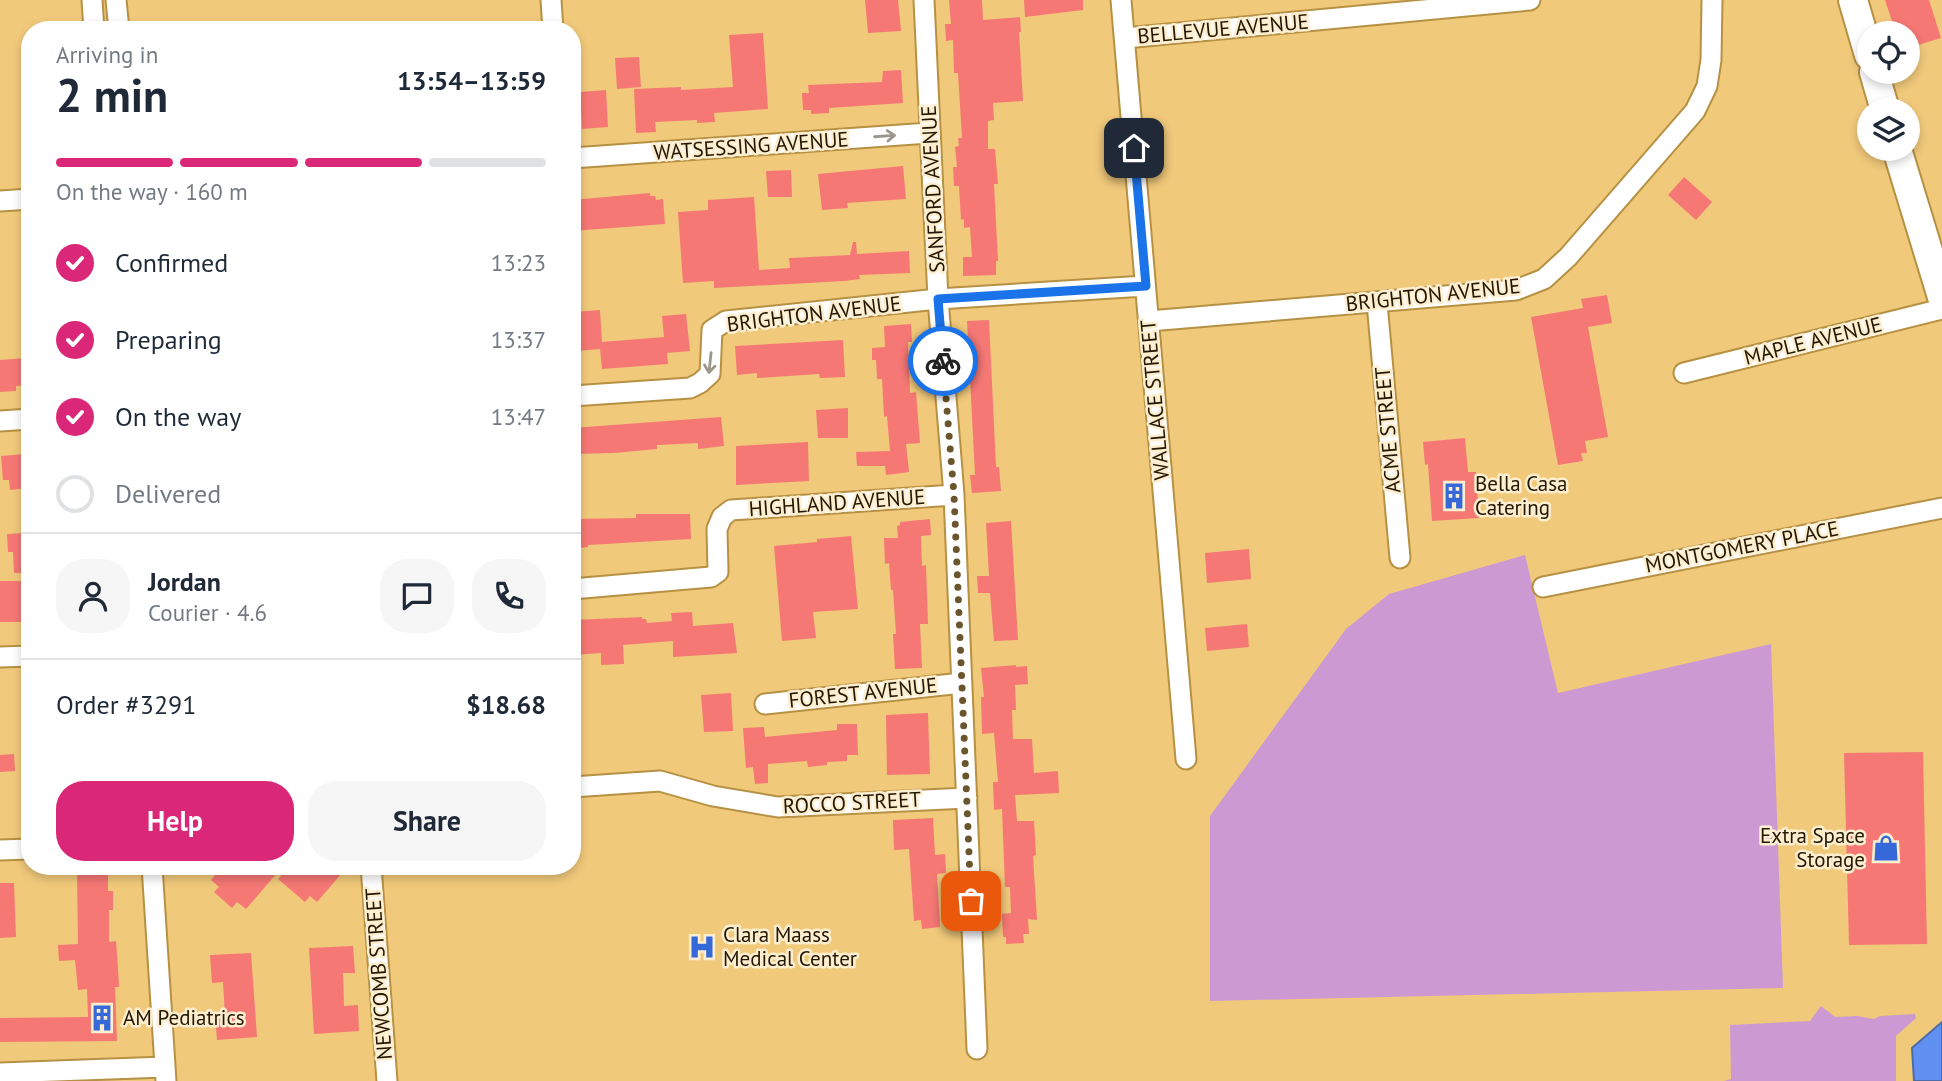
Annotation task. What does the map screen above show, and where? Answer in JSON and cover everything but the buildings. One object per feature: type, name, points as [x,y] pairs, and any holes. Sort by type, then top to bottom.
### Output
[{"type":"street","points":[[92,0],[93,21]]},
{"type":"street","points":[[117,0],[118,21]]},
{"type":"street","points":[[551,0],[552,21]]},
{"type":"street","name":"SANFORD AVENUE","points":[[924,0],[938,299],[954,495],[977,1049]]},
{"type":"street","name":"WALLACE STREET","points":[[1121,0],[1186,759]]},
{"type":"street","name":"BELLEVUE AVENUE","points":[[1125,38],[1530,0]]},
{"type":"street","name":"BRIGHTON AVENUE","points":[[1149,321],[1517,290],[1544,279],[1568,257],[1695,111],[1707,86],[1711,60],[1712,0]]},
{"type":"street","points":[[1853,0],[1859,21]]},
{"type":"street","name":"WATSESSING AVENUE","points":[[581,157],[929,132]]},
{"type":"street","points":[[1901,161],[1942,297]]},
{"type":"street","points":[[0,201],[21,200]]},
{"type":"street","name":"BRIGHTON AVENUE","points":[[581,395],[690,388],[700,383],[710,374],[712,330],[726,321],[938,299],[1146,286]]},
{"type":"street","name":"ACME STREET","points":[[1377,303],[1400,558]]},
{"type":"street","name":"MAPLE AVENUE","points":[[1685,373],[1942,309]]},
{"type":"street","points":[[0,421],[21,420]]},
{"type":"street","name":"HIGHLAND AVENUE","points":[[581,588],[711,577],[718,572],[717,529],[722,517],[731,510],[954,495]]},
{"type":"street","name":"MONTGOMERY PLACE","points":[[1543,587],[1942,508]]},
{"type":"street","points":[[0,657],[21,656]]},
{"type":"street","name":"FOREST AVENUE","points":[[765,704],[962,683]]},
{"type":"street","name":"ROCCO STREET","points":[[581,786],[660,781],[713,796],[778,807],[967,797]]},
{"type":"street","points":[[0,850],[21,849]]},
{"type":"street","points":[[0,1073],[166,1074],[153,875]]},
{"type":"street","name":"NEWCOMB STREET","points":[[372,875],[387,1081]]},
{"type":"shaded area","points":[[1525,555],[1558,693],[1771,644],[1783,988],[1210,1001],[1210,816],[1346,629],[1389,594]]},
{"type":"shaded area","points":[[1821,1006],[1835,1017],[1857,1016],[1874,1019],[1880,1016],[1915,1014],[1916,1018],[1896,1036],[1896,1081],[1724,1081],[1731,1079],[1730,1025],[1810,1021]]},
{"type":"water","points":[[1942,1022],[1942,1081],[1914,1081],[1912,1048]]},
{"type":"way so far","points":[[943,361],[954,495],[971,901]]},
{"type":"place","name":"Bella Casa Catering","points":[[1454,496]]},
{"type":"place","name":"Extra Space Storage","points":[[1886,848]]},
{"type":"place","name":"Clara Maass Medical Center","points":[[702,947]]},
{"type":"place","name":"AM Pediatrics","points":[[102,1018]]},
{"type":"route","points":[[943,361],[938,299],[1146,286],[1134,148]]}]
